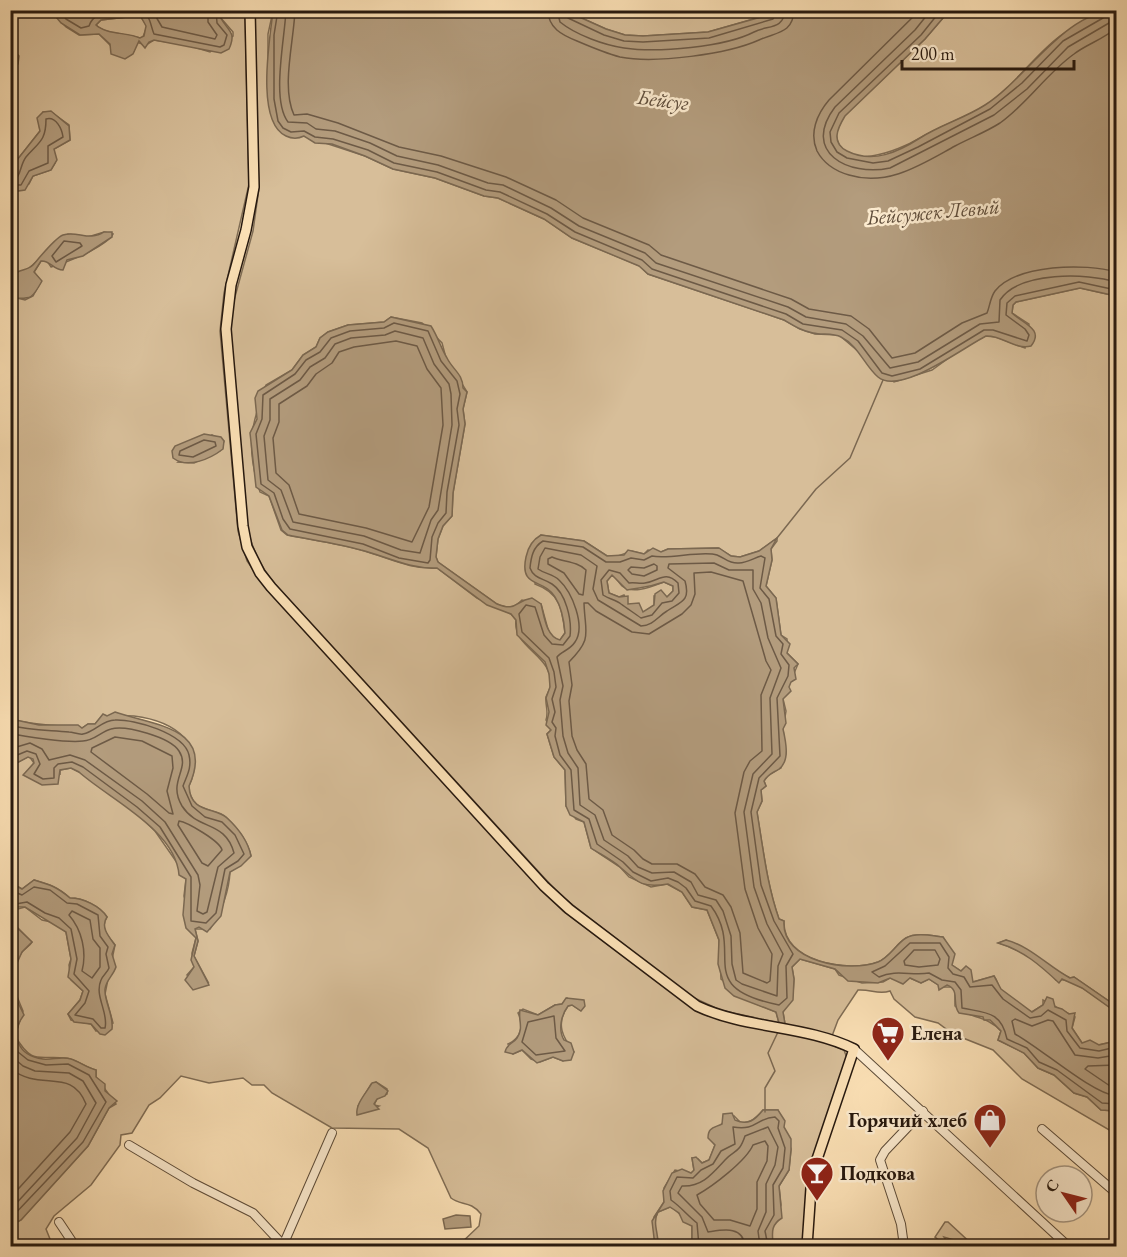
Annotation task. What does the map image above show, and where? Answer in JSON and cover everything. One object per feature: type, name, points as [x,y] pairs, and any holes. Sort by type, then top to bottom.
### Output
[{"type":"main road","points":[[250,10],[254,187],[246,230],[231,285],[226,340],[243,526],[252,560],[271,588],[557,898],[697,1006],[720,1014],[795,1030],[854,1049],[812,1174],[807,1246]]},
{"type":"street","points":[[854,1049],[1068,1246]]},
{"type":"street","points":[[904,1246],[900,1224],[880,1160],[885,1151],[923,1111]]},
{"type":"street","points":[[1042,1129],[1116,1193]]},
{"type":"street","points":[[129,1145],[193,1183],[253,1213],[284,1245],[332,1133]]},
{"type":"street","points":[[59,1222],[75,1246]]},
{"type":"shaded area","points":[[222,10],[245,11],[249,184],[224,293],[220,331],[238,531],[247,561],[265,587],[563,911],[687,1004],[815,1038],[844,1050],[848,1061],[813,1164],[804,1246],[773,1246],[771,1232],[781,1205],[779,1186],[789,1170],[791,1149],[778,1110],[763,1110],[754,1119],[741,1123],[734,1116],[730,1118],[716,1132],[712,1141],[715,1145],[709,1160],[702,1163],[692,1158],[694,1171],[691,1173],[675,1170],[664,1188],[664,1202],[654,1217],[655,1246],[571,1246],[572,1242],[561,1246],[468,1246],[466,1244],[466,1246],[458,1246],[479,1226],[481,1214],[473,1207],[451,1198],[428,1148],[399,1129],[332,1128],[272,1093],[264,1085],[252,1085],[243,1078],[209,1083],[181,1076],[160,1098],[149,1105],[132,1133],[121,1135],[120,1145],[91,1185],[54,1216],[46,1229],[50,1239],[41,1246],[11,1246],[11,1225],[21,1220],[88,1146],[109,1108],[116,1104],[96,1077],[96,1070],[69,1059],[42,1058],[32,1055],[15,1036],[23,1011],[12,975],[17,960],[32,942],[11,921],[14,910],[25,907],[42,920],[56,923],[66,932],[71,959],[69,965],[71,980],[83,991],[80,1000],[68,1014],[71,1020],[91,1024],[96,1031],[113,1023],[105,994],[115,945],[104,929],[107,917],[91,903],[70,898],[54,887],[34,880],[22,889],[11,883],[11,766],[29,756],[34,763],[29,769],[60,774],[60,770],[71,768],[134,811],[155,831],[186,879],[184,896],[196,938],[192,953],[194,967],[187,975],[208,982],[194,956],[198,941],[195,929],[210,929],[224,902],[230,872],[251,856],[242,835],[226,817],[198,805],[190,795],[189,786],[194,771],[194,758],[184,737],[174,729],[149,719],[130,716],[103,715],[95,724],[88,724],[82,728],[11,719],[11,300],[17,298],[25,300],[33,296],[41,281],[34,272],[41,261],[47,261],[51,267],[66,262],[94,249],[113,234],[104,232],[88,237],[68,234],[28,269],[13,275],[11,283],[11,192],[29,184],[33,176],[51,170],[55,163],[54,149],[70,140],[69,125],[51,112],[43,112],[39,123],[40,131],[17,160],[11,181],[10,64],[11,68],[18,64],[19,56],[11,47],[11,11],[51,11],[66,27],[79,35],[99,34],[110,45],[134,51],[136,42],[146,45],[154,40],[187,45],[210,52],[233,36],[233,32],[220,17]],"holes":[[[212,435],[224,441],[220,451],[194,463],[178,462]],[[567,998],[581,1011],[572,1005],[568,1006],[562,1019],[564,1036],[574,1052],[563,1061],[553,1057],[540,1062],[531,1059],[522,1050],[513,1054],[508,1044],[516,1038],[520,1031],[521,1022],[518,1013],[523,1009],[538,1015],[555,1005],[562,1004]],[[376,1082],[387,1089],[387,1094],[377,1099],[374,1105],[379,1106],[366,1112],[358,1106],[371,1084]]]},
{"type":"shaded area","points":[[253,11],[273,11],[268,34],[268,100],[304,136],[365,156],[393,169],[435,178],[484,196],[498,198],[544,219],[572,238],[640,266],[648,274],[784,320],[815,334],[839,335],[894,382],[932,370],[985,336],[996,337],[1025,348],[1029,324],[1012,313],[1016,302],[1080,288],[1116,296],[1116,1006],[1074,977],[1070,978],[1062,974],[1014,944],[1006,940],[999,943],[1030,957],[1056,980],[1079,986],[1116,1012],[1116,1041],[1098,1045],[1082,1043],[1072,1028],[1075,1017],[1043,1000],[1043,1005],[1032,1012],[1002,992],[994,976],[973,982],[966,967],[961,971],[952,965],[950,949],[943,937],[910,936],[878,962],[851,966],[819,961],[805,955],[794,946],[786,935],[784,921],[779,919],[771,893],[757,812],[762,801],[761,790],[766,786],[764,781],[768,775],[781,768],[786,753],[783,729],[786,711],[783,699],[798,664],[787,653],[787,639],[781,635],[776,598],[766,586],[772,560],[771,549],[777,538],[759,551],[740,557],[731,556],[718,548],[668,549],[661,552],[648,550],[644,554],[632,551],[618,556],[607,556],[584,541],[541,535],[535,584],[550,592],[561,609],[565,633],[560,640],[554,639],[549,633],[541,604],[522,600],[511,607],[497,604],[438,562],[436,557],[438,539],[443,526],[452,516],[453,493],[465,424],[463,409],[467,392],[446,358],[442,343],[422,323],[391,317],[384,322],[348,325],[328,332],[320,338],[316,347],[303,355],[292,370],[266,385],[256,413],[252,438],[253,463],[260,492],[269,496],[281,530],[287,535],[334,543],[417,567],[437,568],[477,598],[511,614],[516,620],[520,638],[547,668],[550,688],[546,697],[546,720],[551,730],[547,734],[554,757],[565,770],[566,806],[576,819],[584,822],[591,848],[620,867],[629,877],[651,887],[667,884],[682,892],[692,907],[707,910],[719,940],[721,979],[754,1003],[776,1012],[779,1023],[720,1010],[690,996],[560,895],[275,584],[257,557],[247,526],[230,329],[233,304],[253,231],[259,188]]},
{"type":"shaded area","points":[[566,11],[782,11],[708,32],[643,36],[625,35],[606,29]]},
{"type":"shaded area","points":[[949,11],[1104,11],[1060,36],[1006,89],[978,110],[911,143],[885,153],[859,156],[848,153],[840,145],[836,132],[844,116],[925,39]]},
{"type":"shaded area","points":[[141,17],[147,26],[143,37],[140,38],[111,32],[96,25],[101,20]]},
{"type":"shaded area","points":[[612,575],[627,589],[643,589],[664,582],[673,586],[673,591],[667,597],[654,596],[654,605],[643,613],[628,604],[624,595],[619,597],[609,593],[607,581]]},
{"type":"shaded area","points":[[800,959],[835,969],[839,975],[862,983],[883,982],[890,978],[901,981],[910,978],[921,983],[929,979],[942,987],[952,987],[955,991],[955,1006],[996,1026],[1001,1031],[998,1040],[1024,1053],[1038,1068],[1054,1075],[1074,1093],[1087,1097],[1101,1110],[1116,1111],[1116,1134],[1022,1079],[993,1050],[953,1034],[938,1023],[915,1017],[894,999],[890,991],[858,990],[838,1020],[832,1036],[785,1024],[783,1012],[793,994],[792,967]]},
{"type":"shaded area","points":[[670,1207],[692,1226],[692,1242],[695,1246],[658,1246],[654,1221],[658,1212]]},
{"type":"shaded area","points":[[945,1222],[948,1222],[974,1246],[944,1237],[946,1240],[964,1246],[946,1246],[935,1237]]},
{"type":"water","points":[[51,11],[222,11],[220,17],[232,35],[232,39],[229,49],[221,53],[154,40],[149,42],[145,48],[139,41],[133,54],[125,59],[111,54],[110,44],[99,34],[80,35],[61,23]],"holes":[[[141,17],[146,26],[144,36],[140,38],[106,30],[96,25],[101,20]]]},
{"type":"water","points":[[273,11],[566,11],[606,29],[625,35],[643,36],[708,32],[782,11],[949,11],[925,39],[842,121],[837,140],[842,148],[857,155],[876,156],[894,152],[977,110],[1000,94],[1063,34],[1080,22],[1098,14],[1116,11],[1116,296],[1080,288],[1016,302],[1012,313],[1034,331],[1035,340],[1031,346],[1019,346],[986,336],[932,368],[901,380],[888,381],[878,377],[857,350],[841,337],[805,331],[784,320],[648,274],[639,266],[572,238],[544,219],[498,198],[484,196],[435,178],[393,169],[332,144],[315,143],[304,136],[290,138],[286,136],[276,128],[270,114],[267,97]]},
{"type":"water","points":[[51,111],[69,126],[70,140],[54,149],[57,160],[51,170],[33,176],[25,190],[11,192],[17,160],[40,131],[37,118],[43,112]]},
{"type":"water","points":[[112,232],[112,237],[83,256],[67,260],[63,270],[41,261],[34,272],[42,281],[36,291],[31,297],[13,298],[11,302],[13,275],[33,265],[60,237],[68,234],[93,236]]},
{"type":"water","points":[[391,317],[431,326],[467,392],[463,409],[465,424],[453,493],[452,516],[443,526],[438,539],[436,557],[438,562],[497,604],[508,607],[532,598],[541,604],[546,625],[555,638],[560,640],[565,633],[559,605],[550,591],[529,579],[525,567],[529,547],[541,535],[584,541],[607,556],[624,555],[628,550],[644,554],[653,548],[661,552],[668,549],[719,548],[731,556],[740,557],[759,551],[777,538],[771,549],[772,560],[766,586],[776,598],[781,635],[790,644],[787,653],[798,664],[794,668],[796,679],[789,687],[791,691],[783,699],[786,723],[783,729],[785,761],[764,781],[766,786],[761,790],[762,801],[757,812],[771,893],[779,919],[784,921],[786,935],[793,946],[805,955],[835,965],[851,966],[878,962],[910,936],[943,937],[955,954],[952,965],[961,971],[966,966],[971,970],[973,982],[994,976],[1001,989],[1032,1012],[1043,1005],[1047,997],[1053,999],[1055,1007],[1069,1014],[1075,1013],[1072,1028],[1082,1043],[1090,1040],[1099,1045],[1116,1041],[1116,1111],[1101,1110],[1087,1097],[1074,1093],[1054,1075],[1038,1068],[1024,1053],[998,1040],[1001,1031],[990,1020],[959,1013],[954,990],[947,985],[939,990],[938,985],[929,979],[921,983],[910,978],[903,984],[890,978],[878,983],[848,981],[835,969],[800,959],[792,967],[793,1000],[783,1012],[785,1024],[779,1023],[776,1012],[734,996],[725,988],[718,964],[719,940],[707,910],[692,907],[682,892],[668,884],[646,885],[636,880],[591,848],[584,822],[570,815],[566,806],[565,770],[554,757],[547,734],[551,730],[546,725],[549,712],[546,698],[550,687],[549,674],[545,662],[517,635],[516,620],[511,614],[487,605],[437,568],[408,565],[334,543],[288,535],[282,530],[269,496],[256,487],[250,433],[257,419],[255,398],[258,391],[292,370],[303,355],[316,347],[320,338],[328,332],[348,325],[384,322]],"holes":[[[612,575],[627,590],[664,582],[673,586],[673,591],[667,597],[661,590],[655,594],[654,605],[643,612],[639,603],[628,604],[628,596],[619,597],[609,593],[607,581]]]},
{"type":"water","points":[[204,434],[221,437],[224,441],[223,449],[212,456],[192,463],[173,458],[172,451],[175,446]]},
{"type":"water","points":[[115,712],[162,726],[187,740],[194,751],[195,766],[189,786],[190,795],[199,806],[227,818],[242,836],[250,851],[251,856],[241,866],[230,872],[221,916],[207,932],[199,927],[195,929],[198,941],[194,956],[209,985],[193,990],[185,980],[194,967],[191,960],[196,938],[186,928],[183,915],[186,879],[179,875],[175,859],[166,844],[139,817],[79,772],[71,768],[60,770],[58,784],[42,785],[23,775],[34,763],[33,759],[28,757],[11,766],[11,719],[39,725],[78,725],[82,728],[88,724],[95,724],[103,714],[107,716]]},
{"type":"water","points":[[34,880],[54,887],[70,898],[91,903],[107,917],[104,924],[115,945],[112,954],[116,967],[105,989],[112,1029],[105,1035],[100,1034],[91,1024],[74,1022],[68,1014],[80,1000],[83,991],[68,977],[71,959],[66,932],[25,907],[18,907],[11,914],[11,883],[22,889]]},
{"type":"water","points":[[10,921],[32,942],[22,952],[13,972],[13,992],[24,1015],[17,1029],[18,1043],[27,1054],[34,1057],[68,1058],[96,1070],[96,1077],[105,1084],[105,1091],[117,1101],[109,1108],[88,1146],[21,1220],[12,1225]]},
{"type":"water","points":[[1006,940],[1023,947],[1070,978],[1074,977],[1116,1006],[1116,1012],[1082,988],[1062,979],[1059,983],[1024,954],[998,943]]},
{"type":"water","points":[[566,998],[584,1000],[585,1006],[581,1011],[572,1005],[568,1006],[562,1018],[562,1036],[564,1040],[571,1043],[574,1052],[571,1060],[563,1061],[553,1057],[537,1063],[522,1050],[513,1054],[505,1052],[519,1034],[520,1010],[538,1015],[555,1005],[562,1004]]},
{"type":"water","points":[[376,1082],[388,1091],[374,1104],[379,1109],[357,1115],[362,1098],[372,1083]]},
{"type":"water","points":[[763,1110],[778,1110],[785,1121],[784,1127],[791,1139],[789,1170],[779,1186],[782,1218],[773,1227],[773,1246],[736,1246],[722,1242],[713,1246],[695,1246],[692,1242],[692,1226],[683,1222],[679,1213],[670,1207],[658,1212],[656,1216],[658,1246],[655,1246],[652,1221],[664,1202],[663,1191],[672,1173],[682,1169],[691,1173],[694,1170],[692,1158],[696,1157],[702,1163],[709,1160],[715,1145],[708,1138],[709,1132],[712,1128],[722,1124],[723,1114],[732,1113],[735,1120],[747,1122]]},
{"type":"water","points":[[456,1215],[470,1216],[471,1227],[445,1229],[443,1219]]},
{"type":"waterway","points":[[777,538],[816,489],[850,458],[883,380]]},
{"type":"waterway","points":[[765,1112],[765,1088],[775,1071],[768,1053],[778,1032]]},
{"type":"place","name":"Елена","points":[[888,1062]]},
{"type":"place","name":"Горячий хлеб","points":[[990,1149]]},
{"type":"place","name":"Подкова","points":[[817,1202]]},
{"type":"water label","name":"Бейсуг","points":[[663,100]]},
{"type":"water label","name":"Бейсужек Левый","points":[[933,212]]}]
